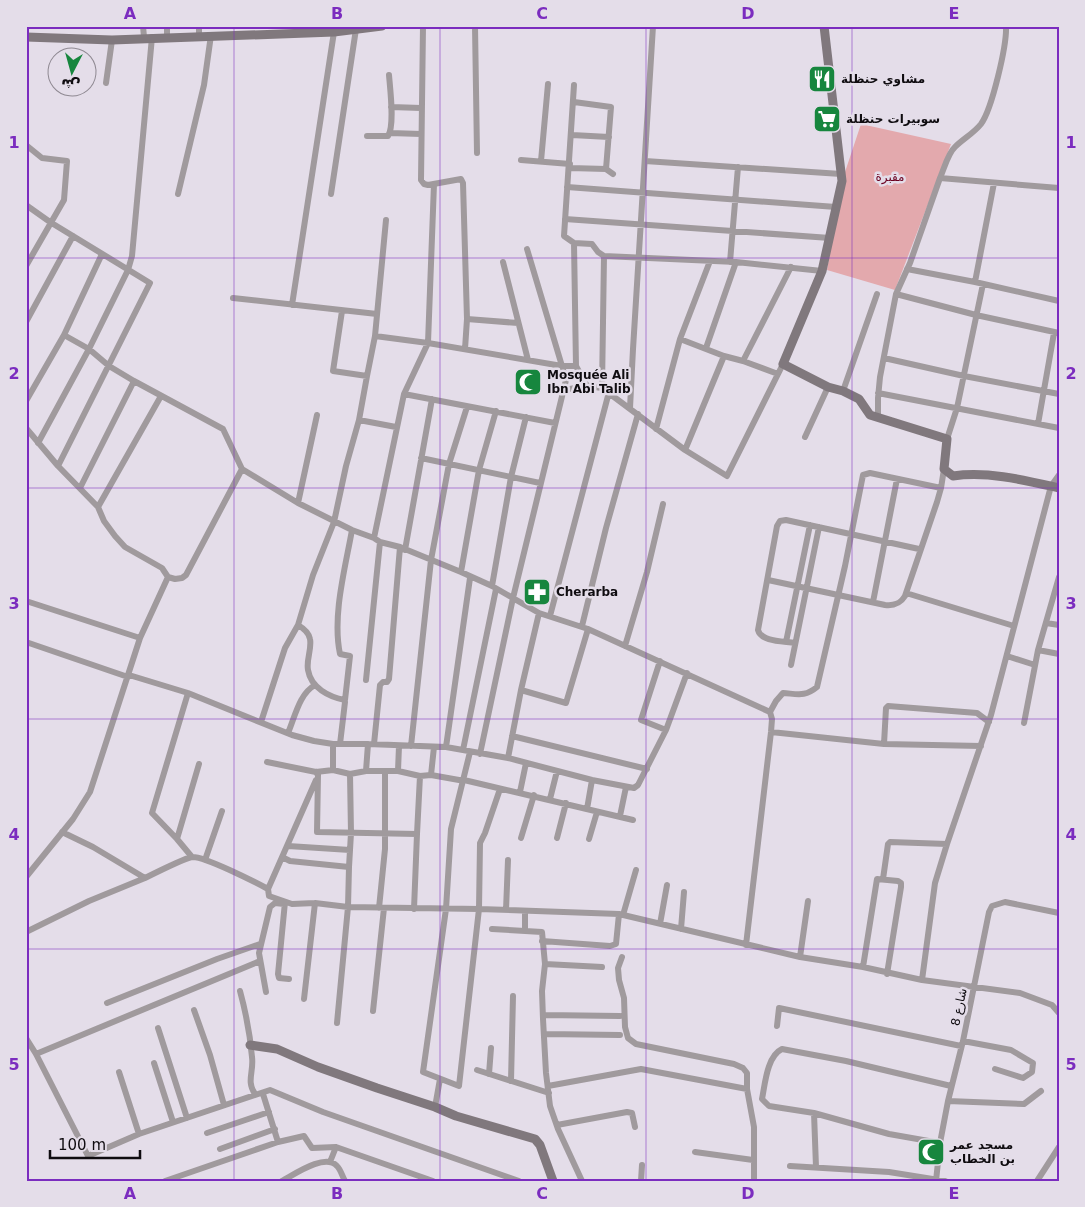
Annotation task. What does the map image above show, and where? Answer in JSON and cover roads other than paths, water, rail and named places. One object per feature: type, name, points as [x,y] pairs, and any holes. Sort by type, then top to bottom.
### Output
[{"type":"street","points":[[38,442],[128,270],[132,256],[148,37],[143,26]]},
{"type":"street","points":[[167,26],[167,36]]},
{"type":"street","points":[[26,37],[112,40],[167,36],[199,31],[211,35],[234,30],[334,32],[382,26]]},
{"type":"street","points":[[423,26],[421,180],[424,184],[434,184],[461,179],[463,183],[465,349]]},
{"type":"street","points":[[475,26],[476,153]]},
{"type":"street","points":[[630,408],[653,26]]},
{"type":"street","points":[[564,390],[586,386],[602,388],[685,450],[728,476],[783,364],[822,271],[842,182],[824,26]]},
{"type":"street","points":[[878,418],[878,393],[896,294],[940,178],[954,147],[982,123],[992,99],[1005,44],[1006,26]]},
{"type":"street","points":[[331,194],[356,29]]},
{"type":"street","points":[[292,305],[334,32]]},
{"type":"street","points":[[178,194],[204,85],[211,35]]},
{"type":"street","points":[[106,83],[112,40]]},
{"type":"street","points":[[389,74],[390,133]]},
{"type":"street","points":[[541,160],[548,84]]},
{"type":"street","points":[[574,85],[564,236],[574,243],[592,244],[604,256],[733,262],[822,271]]},
{"type":"street","points":[[574,102],[611,107],[606,169]]},
{"type":"street","points":[[391,106],[422,108]]},
{"type":"street","points":[[367,136],[388,136],[390,133],[422,134]]},
{"type":"street","points":[[572,135],[609,137]]},
{"type":"street","points":[[26,146],[42,158],[67,161],[64,200],[26,266]]},
{"type":"street","points":[[521,160],[541,160],[570,166],[606,169],[613,174]]},
{"type":"street","points":[[645,161],[841,174]]},
{"type":"street","points":[[706,348],[733,262],[732,231],[738,167]]},
{"type":"street","points":[[940,178],[1059,188]]},
{"type":"street","points":[[974,282],[994,183]]},
{"type":"street","points":[[366,680],[377,540],[396,427],[404,394],[428,343],[434,184]]},
{"type":"street","points":[[566,187],[836,207]]},
{"type":"street","points":[[26,205],[50,222],[150,283],[58,466]]},
{"type":"street","points":[[565,219],[830,238]]},
{"type":"street","points":[[261,722],[286,648],[298,625],[313,575],[334,522],[346,466],[359,420],[375,336],[386,220]]},
{"type":"street","points":[[26,322],[73,236]]},
{"type":"street","points":[[574,243],[576,366],[586,386]]},
{"type":"street","points":[[480,754],[513,598],[566,380],[527,249]]},
{"type":"street","points":[[26,400],[64,336],[102,254]]},
{"type":"street","points":[[602,388],[604,256]]},
{"type":"street","points":[[656,428],[680,339],[710,261]]},
{"type":"street","points":[[503,262],[528,360]]},
{"type":"street","points":[[743,361],[791,267]]},
{"type":"street","points":[[907,269],[1059,301]]},
{"type":"street","points":[[768,580],[893,606],[903,600],[941,488],[947,439],[957,408],[983,284]]},
{"type":"street","points":[[843,391],[877,294]]},
{"type":"street","points":[[896,294],[1056,333],[1038,424]]},
{"type":"street","points":[[233,298],[377,314]]},
{"type":"street","points":[[342,311],[334,371],[366,376]]},
{"type":"street","points":[[466,319],[518,323]]},
{"type":"street","points":[[64,336],[88,349],[109,366],[134,381],[223,429],[242,470],[298,503],[352,530],[403,548],[494,587],[539,613],[585,627],[660,660],[770,712]]},
{"type":"street","points":[[375,336],[562,366],[576,366]]},
{"type":"street","points":[[680,339],[778,374]]},
{"type":"street","points":[[685,450],[724,356]]},
{"type":"street","points":[[884,358],[964,376],[1059,394]]},
{"type":"street","points":[[783,364],[828,387],[843,391],[862,401],[868,413],[878,418],[947,439]]},
{"type":"street","points":[[80,488],[134,381]]},
{"type":"street","points":[[805,437],[828,387]]},
{"type":"street","points":[[550,616],[609,392]]},
{"type":"street","points":[[878,393],[1059,428]]},
{"type":"street","points":[[404,394],[555,424]]},
{"type":"street","points":[[98,507],[161,396]]},
{"type":"street","points":[[366,771],[380,685],[388,680],[403,548],[432,399]]},
{"type":"street","points":[[411,746],[431,560],[450,464],[467,407]]},
{"type":"street","points":[[461,572],[479,470],[496,411]]},
{"type":"street","points":[[521,690],[566,703],[585,627],[606,528],[638,414]]},
{"type":"street","points":[[298,503],[317,415]]},
{"type":"street","points":[[500,789],[480,843],[479,909],[459,1086],[423,1072],[446,909],[451,829],[464,780],[467,751],[512,477],[526,417]]},
{"type":"street","points":[[359,420],[396,427]]},
{"type":"street","points":[[26,428],[58,466],[98,507],[114,536],[125,547],[162,568],[168,577],[175,579],[186,575],[242,470]]},
{"type":"street","points":[[421,458],[540,483]]},
{"type":"street","points":[[944,469],[953,476],[972,474],[995,475],[1055,487]]},
{"type":"street","points":[[746,945],[771,732],[772,719],[770,712],[783,693],[799,695],[810,693],[816,686],[852,534],[863,476],[868,473],[941,488]]},
{"type":"street","points":[[922,980],[935,883],[946,844],[989,722],[1014,626],[1059,475]]},
{"type":"street","points":[[873,602],[897,479]]},
{"type":"street","points":[[625,646],[647,572],[663,504]]},
{"type":"street","points":[[794,643],[764,638],[758,632],[779,522],[784,520],[810,525],[919,549]]},
{"type":"street","points":[[786,642],[810,525]]},
{"type":"street","points":[[791,665],[819,527]]},
{"type":"street","points":[[298,625],[307,631],[310,638],[308,670],[315,685],[331,697],[344,700],[350,656],[340,654],[336,623],[352,530]]},
{"type":"street","points":[[26,876],[73,819],[90,792],[140,638],[168,577]]},
{"type":"street","points":[[446,747],[470,578]]},
{"type":"street","points":[[1024,723],[1038,650],[1059,578]]},
{"type":"street","points":[[906,592],[1014,626]]},
{"type":"street","points":[[26,601],[140,638]]},
{"type":"street","points":[[508,758],[521,690],[539,613]]},
{"type":"street","points":[[1046,623],[1059,625]]},
{"type":"street","points":[[26,642],[129,676],[188,692],[288,733],[314,741],[336,744],[446,747],[508,758],[626,788],[634,788],[638,785],[647,769],[666,730],[687,673]]},
{"type":"street","points":[[1038,650],[1059,654]]},
{"type":"street","points":[[1007,656],[1036,665]]},
{"type":"street","points":[[660,660],[641,720],[666,730]]},
{"type":"street","points":[[288,733],[303,696],[307,690],[315,685]]},
{"type":"street","points":[[188,692],[152,808],[153,816],[177,839],[192,857]]},
{"type":"street","points":[[333,770],[344,702]]},
{"type":"street","points":[[884,744],[886,708],[888,706],[977,713],[989,722]]},
{"type":"street","points":[[771,732],[884,744],[981,746]]},
{"type":"street","points":[[512,736],[647,769]]},
{"type":"street","points":[[398,771],[399,746]]},
{"type":"street","points":[[431,775],[434,747]]},
{"type":"street","points":[[267,762],[317,774],[333,770],[350,774],[366,771],[398,771],[420,776],[431,775],[464,780],[534,795],[633,820]]},
{"type":"street","points":[[520,792],[526,763]]},
{"type":"street","points":[[177,839],[199,764]]},
{"type":"street","points":[[550,799],[557,771]]},
{"type":"street","points":[[374,1011],[385,849],[385,772]]},
{"type":"street","points":[[317,774],[317,832],[418,834]]},
{"type":"street","points":[[285,903],[269,896],[268,889],[288,846],[317,774]]},
{"type":"street","points":[[337,1023],[348,907],[351,833],[350,774]]},
{"type":"street","points":[[414,909],[420,776]]},
{"type":"street","points":[[587,809],[592,780]]},
{"type":"street","points":[[620,816],[626,788]]},
{"type":"street","points":[[521,838],[534,795]]},
{"type":"street","points":[[557,838],[566,803]]},
{"type":"street","points":[[205,860],[222,811]]},
{"type":"street","points":[[589,839],[597,812]]},
{"type":"street","points":[[62,832],[93,847],[145,878]]},
{"type":"street","points":[[884,879],[888,844],[890,842],[946,844]]},
{"type":"street","points":[[288,846],[350,850]]},
{"type":"street","points":[[26,932],[89,901],[192,857],[205,860],[250,879],[268,889]]},
{"type":"street","points":[[282,857],[290,861],[349,867]]},
{"type":"street","points":[[506,910],[508,860]]},
{"type":"street","points":[[542,941],[610,946],[616,944],[621,914],[636,870]]},
{"type":"street","points":[[863,967],[877,879],[901,882],[887,974]]},
{"type":"street","points":[[660,924],[668,885]]},
{"type":"street","points":[[681,929],[684,892]]},
{"type":"street","points":[[800,957],[808,901]]},
{"type":"street","name":"شارع 8","points":[[936,1180],[940,1143],[948,1101],[962,1044],[989,912],[992,906],[1006,902],[1059,913]]},
{"type":"street","points":[[266,992],[259,953],[270,907],[275,903],[315,903],[348,907],[621,914],[800,957],[863,967],[887,974],[922,980],[1020,993],[1052,1005],[1059,1013]]},
{"type":"street","points":[[285,903],[278,976],[289,979]]},
{"type":"street","points":[[304,999],[315,903]]},
{"type":"street","points":[[525,911],[525,930]]},
{"type":"street","points":[[492,929],[542,932],[545,964],[543,1014],[550,1106],[582,1181]]},
{"type":"street","points":[[107,1003],[260,944]]},
{"type":"street","points":[[622,957],[618,968],[624,998],[625,1027],[628,1038],[636,1044],[734,1064],[743,1068],[747,1073],[747,1089],[754,1127],[752,1160],[754,1181]]},
{"type":"street","points":[[36,1054],[260,961]]},
{"type":"street","points":[[545,964],[602,968]]},
{"type":"street","points":[[240,991],[248,1019],[252,1058],[250,1086],[259,1094],[269,1112],[278,1142]]},
{"type":"street","points":[[511,1081],[513,996]]},
{"type":"street","points":[[777,1026],[779,1008],[962,1044],[1011,1050],[1034,1063],[1032,1072],[1023,1078],[994,1069]]},
{"type":"street","points":[[194,1010],[210,1055],[224,1105]]},
{"type":"street","points":[[543,1014],[620,1016]]},
{"type":"street","points":[[158,1028],[187,1118]]},
{"type":"street","points":[[545,1034],[620,1035]]},
{"type":"street","points":[[26,1038],[88,1156],[139,1134],[270,1090],[323,1112],[519,1181]]},
{"type":"street","points":[[250,1045],[277,1049],[326,1070],[436,1106],[456,1116],[535,1139],[540,1145],[553,1181]]},
{"type":"street","points":[[489,1074],[490,1048]]},
{"type":"street","points":[[940,1143],[890,1134],[814,1113],[769,1106],[762,1099],[770,1064],[777,1051],[782,1049],[790,1049],[951,1086]]},
{"type":"street","points":[[154,1063],[173,1122]]},
{"type":"street","points":[[477,1070],[548,1090],[641,1069],[747,1089]]},
{"type":"street","points":[[119,1072],[139,1134]]},
{"type":"street","points":[[436,1106],[440,1079]]},
{"type":"street","points":[[948,1101],[1024,1104],[1041,1091]]},
{"type":"street","points":[[208,1133],[269,1112]]},
{"type":"street","points":[[557,1125],[627,1112],[632,1113],[635,1127]]},
{"type":"street","points":[[814,1113],[816,1167]]},
{"type":"street","points":[[220,1148],[274,1129]]},
{"type":"street","points":[[165,1181],[278,1142],[304,1136],[312,1148],[336,1147],[433,1181]]},
{"type":"street","points":[[330,1162],[336,1147]]},
{"type":"street","points":[[1037,1181],[1059,1147]]},
{"type":"street","points":[[695,1152],[752,1160]]},
{"type":"street","points":[[282,1181],[321,1162],[330,1162],[337,1166],[345,1181]]},
{"type":"street","points":[[641,1181],[642,1165]]},
{"type":"street","points":[[790,1166],[889,1172],[945,1181]]},
{"type":"place","name":"مشاوي حنظلة","points":[[822,79]]},
{"type":"place","name":"سوبيرات حنظلة","points":[[827,119]]},
{"type":"place","name":"Mosquée Ali Ibn Abi Talib","points":[[528,382]]},
{"type":"place","name":"Cherarba","points":[[537,592]]},
{"type":"place","name":"مسجد عمر بن الخطاب","points":[[931,1152]]},
{"type":"park label","name":"مقبرة","points":[[890,177]]}]
